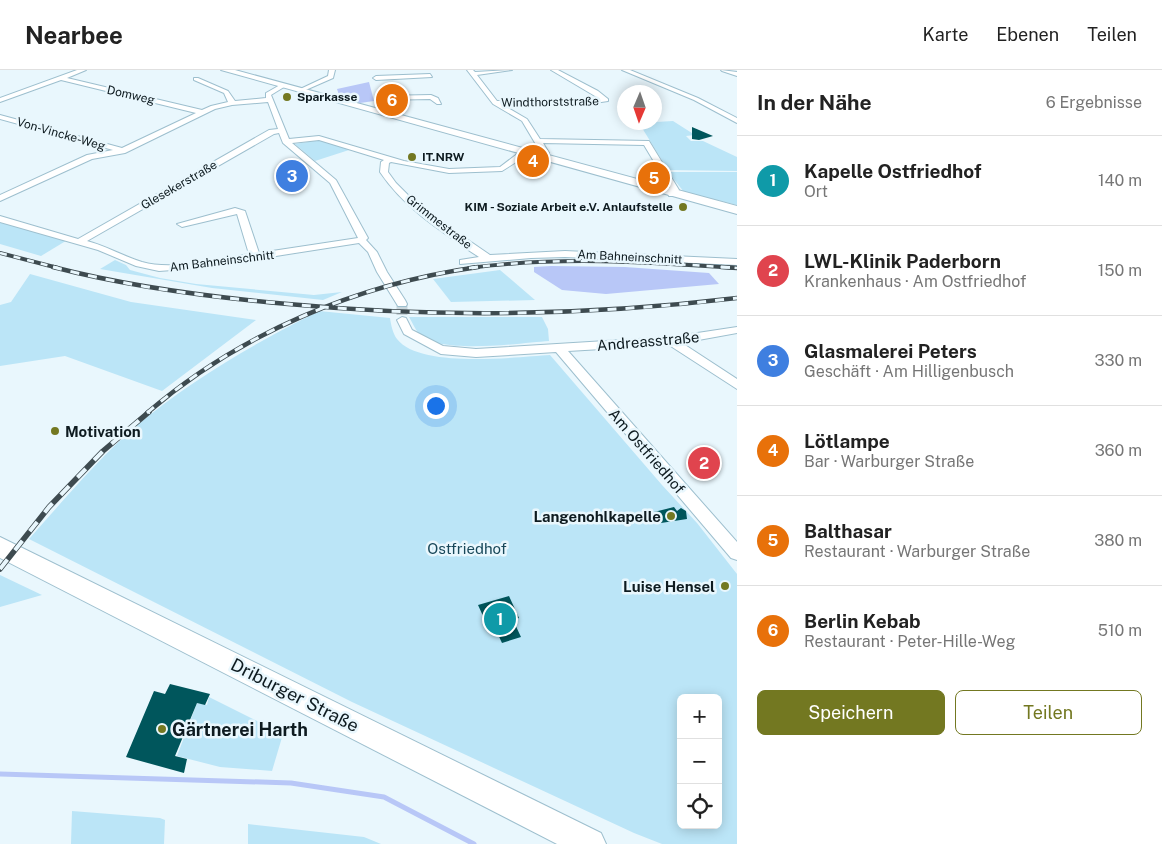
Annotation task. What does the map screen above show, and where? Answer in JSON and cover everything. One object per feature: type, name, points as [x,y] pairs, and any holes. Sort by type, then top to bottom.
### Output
[{"type":"main road","points":[[225,70],[672,194],[737,210]]},
{"type":"main road","name":"Driburger Straße","points":[[0,547],[590,844]]},
{"type":"street","points":[[0,100],[83,70]]},
{"type":"street","points":[[298,91],[331,77],[332,70]]},
{"type":"street","points":[[374,70],[383,106],[377,111]]},
{"type":"street","points":[[472,72],[509,70]]},
{"type":"street","name":"Windthorststraße","points":[[494,103],[588,102],[606,100],[596,92],[554,70]]},
{"type":"street","points":[[624,70],[696,99],[737,121]]},
{"type":"street","points":[[724,70],[737,74]]},
{"type":"street","points":[[472,72],[494,103],[525,120],[546,154],[542,158]]},
{"type":"street","points":[[376,78],[430,76]]},
{"type":"street","name":"Domweg","points":[[60,78],[202,112]]},
{"type":"street","points":[[196,79],[226,92],[230,96],[232,103]]},
{"type":"street","points":[[282,86],[269,92],[281,132],[286,141],[333,182],[363,238],[362,240],[370,246],[385,277],[394,288],[402,304]]},
{"type":"street","points":[[381,98],[431,97],[439,103]]},
{"type":"street","points":[[0,198],[90,157],[122,151],[219,105],[270,100]]},
{"type":"street","name":"Von-Vincke-Weg","points":[[0,116],[122,151]]},
{"type":"street","name":"Glesekerstraße","points":[[79,242],[272,132],[281,132]]},
{"type":"street","points":[[286,141],[319,138],[389,160],[449,171],[502,169],[524,153]]},
{"type":"street","points":[[538,141],[646,142],[675,190],[672,194]]},
{"type":"street","name":"Grimmestraße","points":[[389,160],[386,162],[384,172],[400,192],[437,223],[486,258]]},
{"type":"street","points":[[182,224],[243,208],[255,257]]},
{"type":"street","name":"Am Bahneinschnitt","points":[[0,218],[79,242],[139,264],[159,268],[181,268],[362,240]]},
{"type":"street","name":"Am Bahneinschnitt","points":[[463,262],[486,258],[580,254],[737,262]]},
{"type":"street","name":"Andreasstraße","points":[[402,320],[408,332],[441,350],[476,353],[671,341],[737,330]]},
{"type":"street","points":[[671,341],[737,385]]},
{"type":"street","name":"Am Ostfriedhof","points":[[559,348],[737,553]]},
{"type":"green space","points":[[673,121],[695,135],[686,136],[691,141],[703,141],[737,157],[737,171],[668,170],[643,130],[662,130],[662,122]]},
{"type":"green space","points":[[320,140],[349,150],[315,161],[295,144]]},
{"type":"green space","points":[[668,172],[737,172],[737,205],[684,192]]},
{"type":"green space","points":[[0,222],[69,239],[41,256],[0,244]]},
{"type":"green space","points":[[115,260],[126,265],[130,270],[160,278],[196,284],[314,295],[342,292],[323,300],[212,288],[100,269]]},
{"type":"green space","points":[[500,270],[535,300],[451,302],[433,279]]},
{"type":"green space","points":[[30,274],[131,302],[256,320],[162,391],[65,356],[0,366],[0,305],[11,302]]},
{"type":"green space","name":"Ostfriedhof","points":[[319,311],[390,318],[393,332],[397,339],[409,348],[447,358],[493,359],[550,355],[697,523],[737,574],[737,844],[662,844],[634,833],[352,702],[29,539],[94,467],[136,426],[179,393],[247,349]]},
{"type":"green space","points":[[409,317],[542,317],[548,329],[549,341],[481,346],[444,344],[429,340],[419,334]]},
{"type":"green space","points":[[0,575],[42,595],[0,607]]},
{"type":"green space","points":[[209,697],[283,734],[272,771],[220,767],[177,756],[197,703],[207,705]]},
{"type":"green space","points":[[72,811],[160,818],[165,820],[164,844],[71,844]]},
{"type":"green space","points":[[248,824],[364,837],[381,844],[248,844]]},
{"type":"shaded area","points":[[369,82],[374,101],[360,103],[340,98],[337,89]]},
{"type":"shaded area","points":[[534,267],[625,267],[709,273],[719,284],[606,294],[562,290],[534,272]]},
{"type":"building","points":[[692,127],[713,136],[699,140],[692,139]]},
{"type":"building","name":"Langenohlkapelle","points":[[674,507],[677,511],[681,508],[686,511],[687,519],[661,523],[654,512]]},
{"type":"building","points":[[509,596],[519,618],[513,620],[521,637],[502,643],[494,626],[488,627],[478,605]]},
{"type":"building","name":"Gärtnerei Harth","points":[[170,684],[210,694],[205,705],[197,703],[175,756],[187,759],[184,773],[126,757],[154,691],[165,694]]},
{"type":"waterway","points":[[0,774],[291,783],[384,797],[474,844]]},
{"type":"tunnel","points":[[402,304],[402,320]]},
{"type":"railway","points":[[0,253],[58,268]]},
{"type":"railway","points":[[469,268],[503,264],[570,261],[636,262],[737,268],[721,267]]},
{"type":"railway","points":[[53,267],[140,286],[229,298],[327,307]]},
{"type":"railway","points":[[327,307],[389,286],[433,275],[478,267]]},
{"type":"railway","points":[[327,307],[400,312],[569,312],[737,298]]},
{"type":"railway","points":[[147,413],[183,384],[221,359],[261,336],[302,316],[327,307]]},
{"type":"railway","points":[[0,569],[49,507],[103,451],[149,412]]},
{"type":"place","name":"Sparkasse","points":[[287,97]]},
{"type":"place","name":"Berlin Kebab","points":[[392,100]]},
{"type":"place","name":"IT.NRW","points":[[412,157]]},
{"type":"place","name":"Lötlampe","points":[[533,161]]},
{"type":"place","name":"Glasmalerei Peters","points":[[292,176]]},
{"type":"place","name":"Balthasar","points":[[654,178]]},
{"type":"place","name":"KIM - Soziale Arbeit e.V. Anlaufstelle","points":[[683,207]]},
{"type":"place","name":"Motivation","points":[[55,431]]},
{"type":"place","name":"LWL-Klinik Paderborn","points":[[704,463]]},
{"type":"place","name":"Langenohlkapelle","points":[[671,516]]},
{"type":"place","name":"Luise Hensel","points":[[725,586]]},
{"type":"place","name":"Kapelle Ostfriedhof","points":[[500,619]]},
{"type":"place","name":"Gärtnerei Harth","points":[[162,729]]}]
